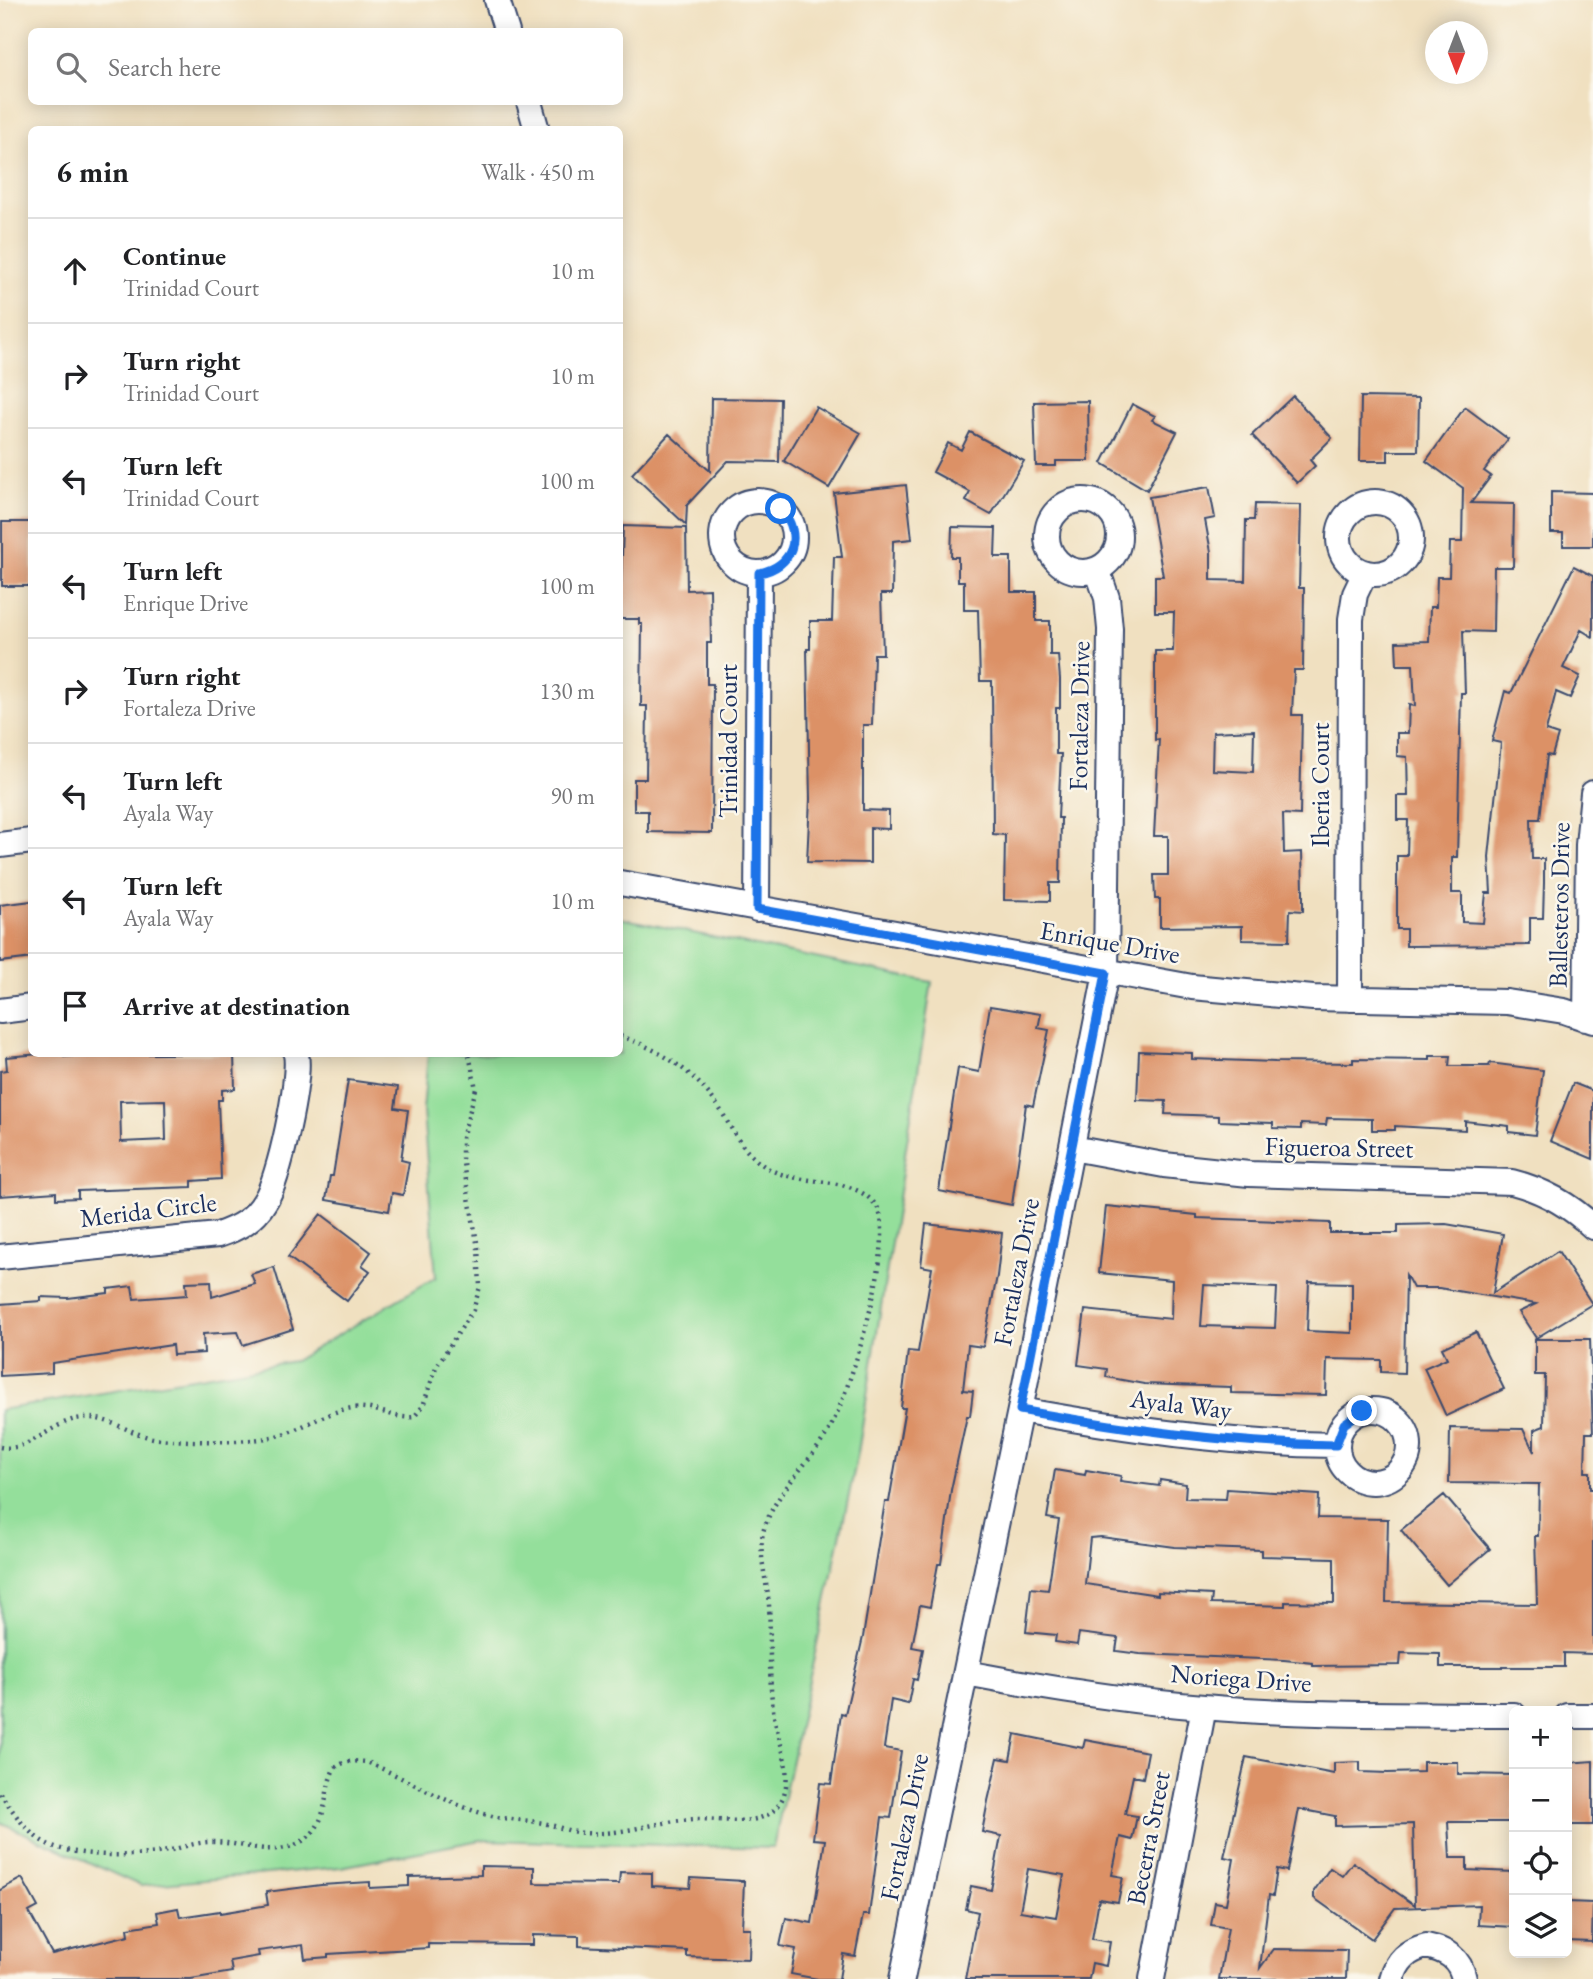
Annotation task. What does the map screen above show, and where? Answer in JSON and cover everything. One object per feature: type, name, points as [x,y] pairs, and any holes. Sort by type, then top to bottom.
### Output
[{"type":"street","points":[[497,0],[506,28]]},
{"type":"street","points":[[530,105],[536,126]]},
{"type":"street","name":"Fortaleza Drive","points":[[902,1979],[1020,1410],[1106,973],[1110,629],[1107,598],[1097,569]]},
{"type":"street","name":"Trinidad Court","points":[[757,909],[759,573]]},
{"type":"street","name":"Iberia Court","points":[[1350,999],[1351,619],[1355,594],[1365,573]]},
{"type":"street","name":"Ballesteros Drive","points":[[1590,1020],[1588,845],[1593,793]]},
{"type":"street","points":[[0,845],[28,842]]},
{"type":"street","name":"Enrique Drive","points":[[623,884],[1106,973],[1252,995],[1507,1002],[1564,1011],[1590,1020]]},
{"type":"street","points":[[0,1011],[28,1008]]},
{"type":"street","name":"Merida Circle","points":[[0,1257],[218,1235],[237,1228],[253,1217],[266,1200],[273,1183],[297,1082],[296,1057]]},
{"type":"street","name":"Figueroa Street","points":[[1072,1148],[1230,1173],[1512,1182],[1535,1188],[1559,1200],[1593,1227]]},
{"type":"street","name":"Ayala Way","points":[[1020,1410],[1098,1425],[1216,1440],[1336,1445]]},
{"type":"street","name":"Noriega Drive","points":[[966,1673],[1049,1689],[1203,1707],[1283,1712],[1509,1715]]},
{"type":"street","name":"Becerra Street","points":[[1152,1979],[1203,1707]]},
{"type":"street","points":[[1572,1716],[1593,1716]]},
{"type":"street","points":[[1392,1979],[1395,1966],[1403,1956],[1426,1947],[1450,1954],[1459,1964],[1464,1979]]},
{"type":"path","points":[[0,1793],[27,1829],[42,1842],[79,1853],[133,1854],[156,1853],[205,1842],[270,1850],[294,1845],[318,1828],[334,1769],[341,1762],[367,1762],[478,1813],[585,1833],[694,1819],[750,1821],[769,1815],[779,1804],[785,1791],[786,1776],[772,1703],[763,1530],[775,1506],[816,1450],[841,1405],[878,1275],[883,1218],[878,1207],[855,1189],[800,1180],[763,1166],[737,1141],[709,1094],[684,1069],[654,1049],[623,1037]]},
{"type":"path","points":[[0,1447],[17,1448],[65,1422],[82,1418],[104,1420],[160,1439],[203,1440],[272,1437],[349,1408],[372,1407],[406,1419],[414,1417],[423,1406],[436,1367],[473,1310],[480,1287],[478,1248],[462,1158],[462,1138],[476,1089],[470,1057]]},
{"type":"green space","points":[[623,919],[932,982],[858,1453],[773,1848],[480,1840],[341,1867],[141,1886],[0,1822],[0,1410],[294,1361],[436,1277],[423,1111],[428,1057],[623,1057]]},
{"type":"building","points":[[1293,396],[1332,438],[1310,460],[1315,466],[1297,483],[1252,435]]},
{"type":"building","points":[[1361,397],[1419,398],[1418,451],[1388,451],[1388,461],[1360,461]]},
{"type":"building","points":[[711,398],[780,399],[779,462],[728,461],[687,505],[686,525],[632,474],[669,434],[710,471]]},
{"type":"building","points":[[1088,401],[1089,461],[1056,461],[1056,466],[1036,466],[1034,402]]},
{"type":"building","points":[[1132,404],[1155,416],[1152,420],[1177,432],[1147,490],[1102,463]]},
{"type":"building","points":[[816,407],[861,433],[829,488],[784,461]]},
{"type":"building","points":[[1465,407],[1508,439],[1484,471],[1491,476],[1471,503],[1514,504],[1513,567],[1494,567],[1493,632],[1463,631],[1465,693],[1461,693],[1457,857],[1452,857],[1452,893],[1462,893],[1462,922],[1483,923],[1486,893],[1491,893],[1489,857],[1501,743],[1492,741],[1505,691],[1511,693],[1574,566],[1593,576],[1593,637],[1581,630],[1563,668],[1580,676],[1570,698],[1556,692],[1546,731],[1558,735],[1552,756],[1547,755],[1540,819],[1531,819],[1532,859],[1544,859],[1544,883],[1543,918],[1530,918],[1530,945],[1406,946],[1406,929],[1397,929],[1397,856],[1407,856],[1408,820],[1397,820],[1397,796],[1408,796],[1407,757],[1397,756],[1397,733],[1408,733],[1409,705],[1415,706],[1413,665],[1397,665],[1396,642],[1429,641],[1430,607],[1436,607],[1437,577],[1449,577],[1450,542],[1462,542],[1463,488],[1426,461]]},
{"type":"building","points":[[970,432],[1024,461],[991,515],[966,501],[970,492],[933,472],[948,443],[961,450]]},
{"type":"building","points":[[906,485],[912,539],[893,541],[892,594],[881,594],[883,654],[874,654],[872,725],[863,725],[863,810],[889,811],[889,829],[870,828],[870,863],[807,862],[810,799],[807,649],[810,649],[810,621],[832,621],[834,557],[842,557],[834,493]]},
{"type":"building","points":[[1209,487],[1215,518],[1205,520],[1211,552],[1211,580],[1245,581],[1246,520],[1254,520],[1255,504],[1301,505],[1299,588],[1304,588],[1303,670],[1294,670],[1292,715],[1302,715],[1300,815],[1283,814],[1284,853],[1302,852],[1303,911],[1290,910],[1289,941],[1242,940],[1242,926],[1160,927],[1160,899],[1155,899],[1154,875],[1168,875],[1168,836],[1154,836],[1159,739],[1155,740],[1155,651],[1173,651],[1174,612],[1155,612],[1155,576],[1163,576],[1149,497]],"holes":[[[1254,730],[1253,772],[1212,770],[1213,732]]]},
{"type":"building","points":[[1551,492],[1593,493],[1593,546],[1563,546],[1563,533],[1551,533]]},
{"type":"building","points":[[2,522],[28,522],[28,586],[2,586]]},
{"type":"building","points":[[623,526],[686,528],[687,590],[710,589],[711,643],[707,643],[707,684],[713,684],[712,833],[648,832],[648,811],[634,811],[634,779],[646,779],[647,706],[641,706],[642,624],[639,624],[639,619],[623,619]]},
{"type":"building","points":[[952,527],[996,528],[995,557],[1011,557],[1011,592],[1036,592],[1036,621],[1050,621],[1050,655],[1058,655],[1060,679],[1060,708],[1056,708],[1056,754],[1061,754],[1058,818],[1061,818],[1060,883],[1050,883],[1050,901],[1004,900],[1005,835],[993,834],[992,681],[980,681],[978,610],[964,610],[964,581],[958,581],[958,557],[951,557]]},
{"type":"building","points":[[28,902],[28,958],[0,962],[0,905]]},
{"type":"building","points":[[990,1006],[1041,1014],[1038,1028],[1049,1030],[1033,1106],[1026,1104],[1012,1205],[939,1191],[958,1068],[979,1072]]},
{"type":"building","points":[[1139,1051],[1192,1053],[1192,1059],[1275,1062],[1353,1063],[1353,1059],[1430,1060],[1430,1056],[1450,1056],[1449,1066],[1489,1066],[1490,1063],[1543,1070],[1535,1135],[1509,1132],[1509,1126],[1465,1121],[1465,1130],[1395,1126],[1395,1130],[1372,1130],[1372,1119],[1327,1118],[1326,1125],[1301,1124],[1301,1129],[1273,1128],[1273,1123],[1219,1121],[1219,1116],[1165,1114],[1166,1101],[1137,1100]]},
{"type":"building","points":[[28,1055],[234,1057],[235,1089],[222,1090],[222,1100],[218,1100],[221,1179],[192,1181],[192,1187],[78,1191],[78,1198],[56,1199],[56,1192],[0,1196],[0,1071],[7,1070],[6,1057]],"holes":[[[165,1100],[166,1140],[121,1142],[120,1101]]]},
{"type":"building","points":[[348,1080],[398,1087],[395,1108],[408,1110],[401,1160],[409,1162],[403,1195],[392,1193],[389,1211],[326,1200],[330,1176],[333,1176]]},
{"type":"building","points":[[1573,1083],[1593,1091],[1593,1159],[1550,1141]]},
{"type":"building","points":[[1106,1206],[1197,1215],[1197,1218],[1330,1223],[1330,1233],[1398,1233],[1398,1225],[1446,1224],[1503,1234],[1493,1293],[1558,1251],[1592,1304],[1536,1338],[1519,1312],[1536,1304],[1439,1288],[1413,1288],[1406,1275],[1404,1373],[1381,1372],[1381,1360],[1327,1359],[1326,1395],[1231,1393],[1231,1387],[1144,1384],[1106,1377],[1107,1369],[1078,1365],[1085,1310],[1171,1319],[1172,1280],[1099,1273]],"holes":[[[1309,1282],[1352,1283],[1352,1333],[1307,1331]],[[1204,1285],[1277,1288],[1275,1328],[1201,1326]]]},
{"type":"building","points":[[321,1214],[371,1252],[362,1265],[370,1271],[347,1301],[288,1257]]},
{"type":"building","points":[[926,1224],[1002,1233],[997,1276],[983,1347],[968,1345],[963,1390],[973,1391],[970,1416],[967,1416],[951,1490],[941,1564],[938,1564],[930,1607],[920,1605],[912,1647],[923,1649],[917,1680],[913,1679],[908,1704],[891,1700],[884,1748],[901,1751],[891,1818],[882,1817],[869,1915],[863,1915],[855,1956],[843,1954],[839,1979],[818,1979],[791,1974],[796,1949],[780,1946],[786,1918],[812,1923],[825,1840],[813,1839],[820,1783],[831,1784],[841,1713],[845,1714],[863,1637],[885,1502],[889,1502],[905,1408],[901,1408],[908,1351],[918,1352],[932,1268],[921,1266]]},
{"type":"building","points":[[274,1267],[293,1329],[243,1345],[238,1332],[203,1334],[204,1353],[173,1355],[172,1345],[52,1363],[52,1373],[0,1376],[0,1304],[41,1301],[41,1297],[68,1298],[108,1293],[108,1289],[132,1286],[134,1299],[187,1295],[186,1282],[211,1281],[212,1297],[255,1284],[251,1274]]},
{"type":"building","points":[[1476,1332],[1504,1389],[1446,1416],[1424,1368],[1447,1358],[1442,1348]]},
{"type":"building","points":[[1535,1339],[1590,1339],[1593,1433],[1586,1433],[1585,1472],[1590,1472],[1590,1489],[1593,1489],[1593,1654],[1564,1653],[1564,1667],[1440,1667],[1440,1654],[1401,1653],[1400,1665],[1313,1666],[1313,1663],[1284,1660],[1140,1654],[1116,1651],[1118,1638],[1079,1633],[1077,1645],[1055,1642],[1056,1635],[1026,1632],[1031,1588],[1048,1590],[1059,1520],[1047,1518],[1055,1470],[1085,1475],[1086,1470],[1121,1476],[1120,1481],[1159,1486],[1160,1480],[1186,1484],[1185,1498],[1226,1499],[1227,1489],[1319,1495],[1318,1518],[1388,1519],[1386,1602],[1537,1604],[1535,1536],[1538,1536],[1539,1484],[1449,1483],[1450,1428],[1523,1429],[1534,1452],[1534,1430],[1544,1426],[1545,1375],[1535,1375]],"holes":[[[1101,1537],[1175,1547],[1261,1550],[1261,1556],[1334,1558],[1334,1603],[1285,1602],[1285,1606],[1211,1604],[1212,1595],[1158,1592],[1158,1595],[1085,1584],[1090,1538]]]},
{"type":"building","points":[[1444,1495],[1490,1549],[1447,1585],[1401,1530]]},
{"type":"building","points":[[1015,1734],[1083,1748],[1085,1740],[1148,1752],[1143,1778],[1133,1776],[1125,1814],[1137,1816],[1132,1840],[1120,1837],[1112,1875],[1123,1877],[1118,1902],[1099,1899],[1092,1939],[1110,1942],[1106,1966],[1092,1963],[1089,1979],[965,1979],[978,1912],[966,1909],[971,1886],[991,1890],[1001,1836],[982,1832],[988,1801],[998,1758],[1010,1760]],"holes":[[[1028,1869],[1064,1875],[1056,1917],[1020,1911]]]},
{"type":"building","points":[[1246,1757],[1334,1774],[1334,1763],[1360,1762],[1360,1772],[1388,1773],[1423,1772],[1423,1762],[1458,1762],[1458,1774],[1509,1775],[1509,1822],[1448,1822],[1450,1858],[1467,1858],[1467,1870],[1509,1872],[1509,1927],[1478,1925],[1479,1905],[1395,1908],[1372,1939],[1314,1898],[1314,1891],[1330,1868],[1342,1876],[1353,1862],[1415,1905],[1413,1824],[1335,1826],[1335,1816],[1299,1809],[1287,1871],[1277,1869],[1273,1896],[1269,1895],[1260,1968],[1274,1949],[1347,1950],[1346,1979],[1219,1979],[1228,1928],[1211,1925],[1215,1902],[1226,1904],[1234,1859],[1224,1857]]},
{"type":"building","points":[[1593,1761],[1593,1825],[1572,1825],[1572,1763]]},
{"type":"building","points":[[481,1866],[534,1867],[534,1883],[619,1884],[620,1872],[652,1873],[652,1886],[690,1888],[691,1878],[744,1881],[742,1928],[750,1928],[749,1959],[687,1957],[687,1951],[579,1946],[579,1936],[533,1935],[533,1945],[428,1944],[428,1948],[328,1954],[328,1957],[305,1959],[303,1945],[258,1951],[259,1956],[230,1961],[232,1972],[191,1979],[0,1979],[0,1890],[22,1878],[38,1907],[29,1912],[52,1954],[129,1935],[128,1928],[159,1923],[157,1912],[178,1908],[180,1917],[220,1913],[268,1905],[266,1892],[370,1882],[370,1888],[409,1886],[409,1877],[481,1875]]},
{"type":"building","points":[[1572,1902],[1593,1903],[1592,1942],[1572,1941]]},
{"type":"route","points":[[781,509],[794,530],[790,555],[782,565],[759,573],[757,909],[1106,973],[1042,1286],[1020,1410],[1098,1425],[1216,1440],[1304,1445],[1336,1445],[1344,1424],[1362,1411]]}]
